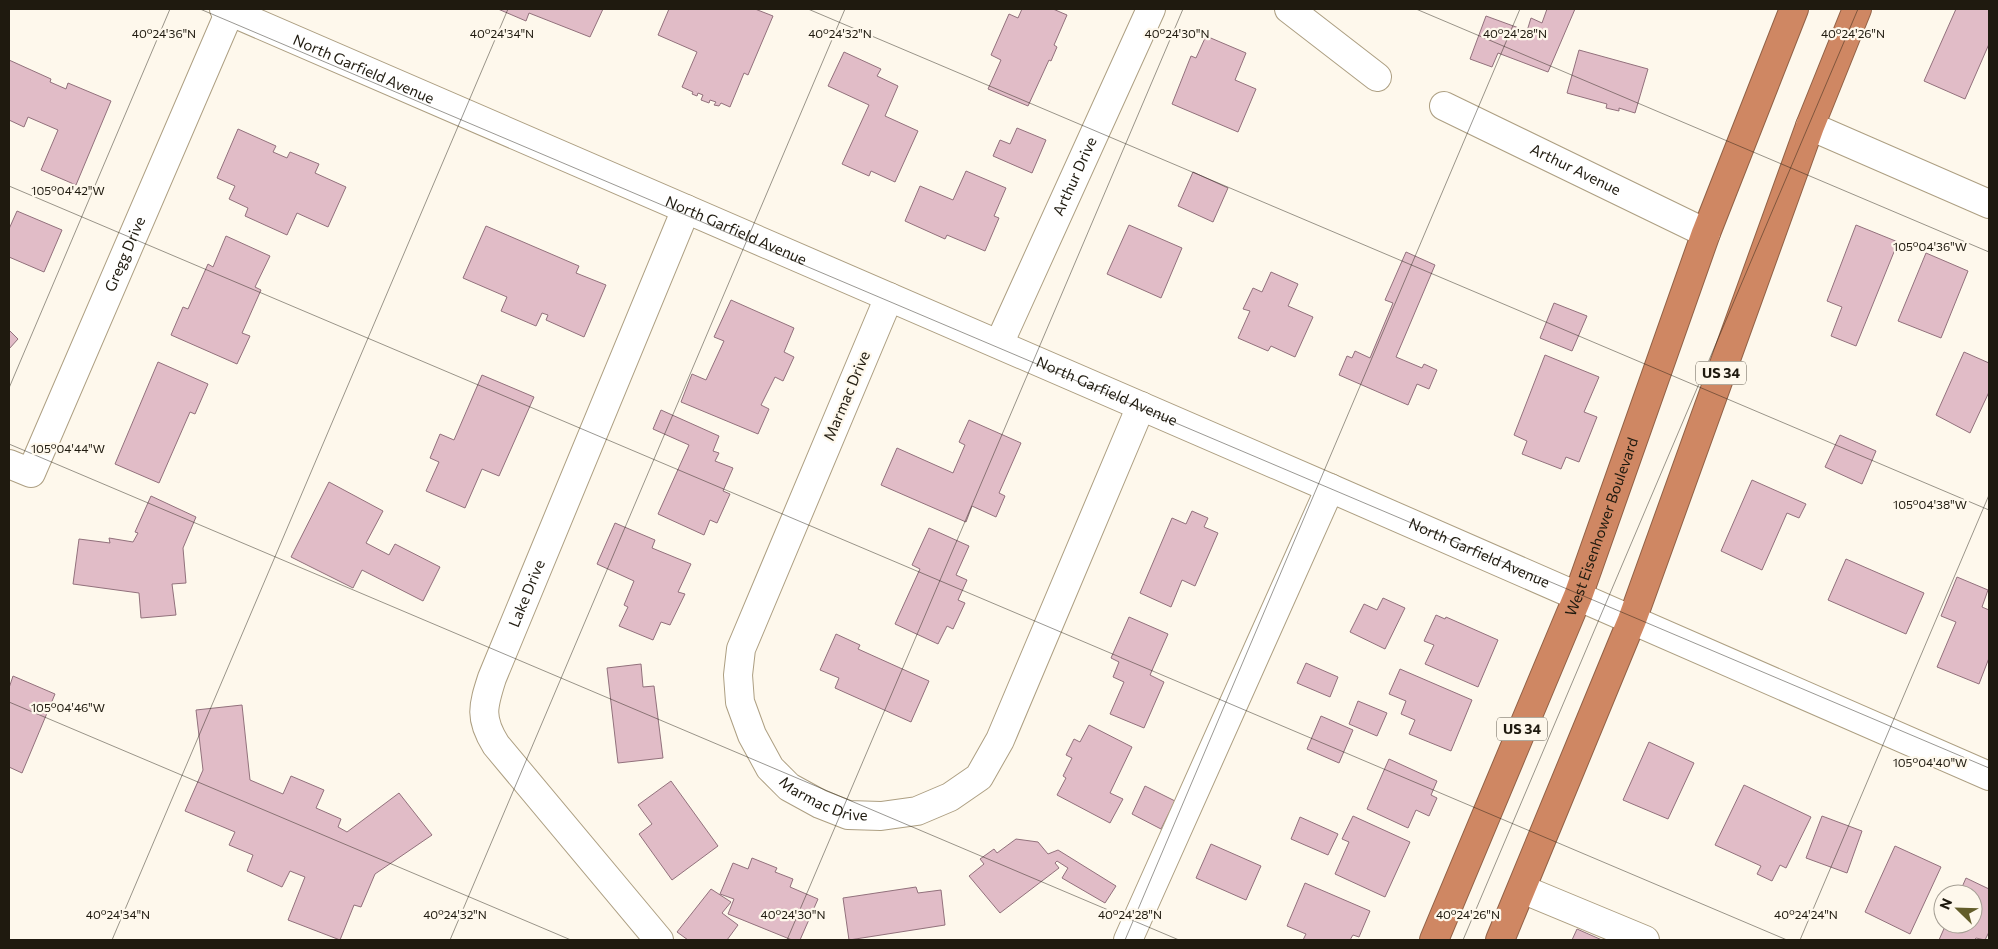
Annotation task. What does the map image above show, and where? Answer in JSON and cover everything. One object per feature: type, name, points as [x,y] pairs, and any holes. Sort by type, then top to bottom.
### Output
[{"type":"highway","name":"West Eisenhower Boulevard","points":[[1434,940],[1578,596],[1706,233],[1794,9]]},
{"type":"highway","name":"US 34","points":[[1500,940],[1632,620],[1810,126],[1857,9]]},
{"type":"street","name":"Arthur Drive","points":[[998,344],[1151,9]]},
{"type":"street","points":[[1289,9],[1377,78]]},
{"type":"street","name":"North Garfield Avenue","points":[[227,10],[1989,776]]},
{"type":"street","name":"Gregg Drive","points":[[9,464],[31,473],[227,10]]},
{"type":"street","name":"Arthur Avenue","points":[[1444,106],[1706,233]]},
{"type":"street","points":[[1810,126],[1989,204]]},
{"type":"street","name":"Lake Drive","points":[[659,940],[496,745],[486,729],[484,715],[485,698],[492,678],[686,209]]},
{"type":"street","name":"Marmac Drive","points":[[889,297],[741,650],[738,675],[740,702],[752,735],[770,768],[789,787],[820,804],[848,815],[881,816],[917,810],[950,797],[979,777],[1000,740],[1141,406]]},
{"type":"street","points":[[1128,940],[1330,488]]},
{"type":"street","points":[[1522,888],[1645,940]]},
{"type":"building","points":[[498,9],[603,9],[590,37],[529,13],[526,21]]},
{"type":"building","points":[[669,9],[755,9],[773,16],[748,75],[744,73],[730,107],[721,103],[719,106],[714,105],[716,102],[710,100],[709,103],[701,100],[703,95],[698,93],[697,96],[682,87],[697,52],[658,35]]},
{"type":"building","points":[[1022,9],[1053,9],[1067,15],[1054,45],[1057,47],[1051,61],[1049,60],[1028,106],[988,89],[1001,60],[991,55],[1009,14],[1018,18]]},
{"type":"building","points":[[1547,9],[1575,9],[1548,72],[1498,53],[1492,67],[1470,59],[1486,16],[1527,31],[1531,18],[1542,23]]},
{"type":"building","points":[[1956,9],[1989,9],[1989,44],[1965,99],[1924,81]]},
{"type":"building","points":[[1206,36],[1246,53],[1235,80],[1256,89],[1238,132],[1172,104],[1191,56],[1196,58]]},
{"type":"building","points":[[1579,50],[1648,69],[1635,113],[1619,108],[1619,111],[1606,108],[1607,104],[1567,93]]},
{"type":"building","points":[[844,52],[881,69],[877,76],[898,86],[885,116],[918,131],[895,182],[871,171],[869,176],[842,164],[869,105],[828,86]]},
{"type":"building","points":[[9,60],[51,79],[50,82],[66,89],[68,83],[111,101],[76,185],[41,170],[58,130],[28,117],[24,127],[9,120]]},
{"type":"building","points":[[1017,128],[1046,140],[1032,173],[993,156],[1000,140],[1010,144]]},
{"type":"building","points":[[238,129],[276,146],[273,152],[287,158],[290,152],[319,164],[315,173],[346,187],[328,227],[297,213],[287,235],[245,216],[248,208],[229,199],[235,186],[217,178]]},
{"type":"building","points":[[966,171],[1006,188],[994,216],[999,218],[985,251],[947,235],[945,239],[905,221],[920,186],[953,200]]},
{"type":"building","points":[[1193,172],[1228,188],[1213,222],[1178,206]]},
{"type":"building","points":[[17,211],[62,230],[44,272],[9,257],[9,229]]},
{"type":"building","points":[[1129,225],[1182,248],[1161,298],[1107,274]]},
{"type":"building","points":[[1856,225],[1898,242],[1856,346],[1831,336],[1842,307],[1827,301]]},
{"type":"building","points":[[486,226],[579,266],[576,273],[606,285],[584,337],[546,320],[548,315],[542,313],[536,326],[501,311],[507,297],[463,278]]},
{"type":"building","points":[[226,236],[270,256],[255,287],[261,290],[242,333],[250,336],[237,364],[171,335],[183,307],[188,309],[208,264],[213,267]]},
{"type":"building","points":[[1406,252],[1435,265],[1396,357],[1422,368],[1424,364],[1437,370],[1429,389],[1417,384],[1408,405],[1339,375],[1347,356],[1352,358],[1355,351],[1370,358],[1393,303],[1385,300]]},
{"type":"building","points":[[1926,253],[1968,271],[1941,338],[1898,321]]},
{"type":"building","points":[[1271,272],[1298,284],[1288,306],[1313,317],[1295,357],[1271,346],[1268,351],[1238,338],[1250,311],[1243,309],[1253,288],[1262,292]]},
{"type":"building","points":[[731,300],[794,328],[784,352],[794,357],[783,381],[775,377],[761,405],[769,409],[758,434],[681,402],[692,374],[706,380],[724,341],[714,337]]},
{"type":"building","points":[[1554,303],[1587,316],[1572,351],[1540,338]]},
{"type":"building","points":[[9,330],[18,339],[9,349]]},
{"type":"building","points":[[1964,352],[1989,363],[1989,392],[1970,433],[1936,415]]},
{"type":"building","points":[[1545,355],[1599,377],[1584,412],[1597,417],[1579,462],[1566,457],[1561,469],[1522,454],[1527,441],[1514,435]]},
{"type":"building","points":[[158,362],[208,384],[195,414],[190,412],[159,483],[115,464]]},
{"type":"building","points":[[482,375],[534,397],[499,476],[482,469],[465,508],[426,491],[439,462],[430,458],[440,434],[454,440]]},
{"type":"building","points":[[661,410],[719,436],[713,451],[719,453],[715,461],[733,468],[723,491],[730,494],[717,523],[710,520],[704,535],[658,514],[689,445],[653,429]]},
{"type":"building","points":[[969,420],[1021,443],[999,493],[1005,496],[996,517],[972,506],[966,522],[881,485],[897,448],[953,473],[965,445],[959,442]]},
{"type":"building","points":[[1840,435],[1876,451],[1862,484],[1825,467]]},
{"type":"building","points":[[1752,480],[1806,504],[1799,518],[1787,513],[1762,570],[1721,551]]},
{"type":"building","points":[[329,482],[383,511],[366,543],[389,555],[395,544],[440,567],[423,601],[362,570],[353,588],[291,557]]},
{"type":"building","points":[[151,496],[196,517],[183,548],[186,583],[172,584],[176,615],[141,618],[139,593],[73,584],[79,539],[110,543],[109,538],[133,542],[138,533],[135,532]]},
{"type":"building","points":[[1192,511],[1208,518],[1204,527],[1218,533],[1195,586],[1182,580],[1171,607],[1140,593],[1172,518],[1186,524]]},
{"type":"building","points":[[615,523],[655,540],[652,548],[691,564],[678,592],[685,594],[670,625],[661,622],[653,640],[619,626],[628,607],[624,605],[634,581],[597,564]]},
{"type":"building","points":[[929,528],[969,546],[956,575],[967,580],[958,600],[965,603],[953,629],[947,626],[938,644],[895,624],[920,569],[912,565]]},
{"type":"building","points":[[1846,559],[1924,593],[1906,634],[1828,600]]},
{"type":"building","points":[[1957,577],[1988,590],[1982,607],[1989,610],[1989,658],[1979,684],[1937,667],[1956,622],[1941,616]]},
{"type":"building","points":[[1383,598],[1405,608],[1385,649],[1350,632],[1364,604],[1377,610]]},
{"type":"building","points":[[1436,615],[1445,619],[1446,617],[1498,640],[1478,687],[1425,664],[1434,645],[1424,641]]},
{"type":"building","points":[[1129,617],[1168,634],[1150,675],[1164,682],[1144,728],[1110,714],[1124,682],[1113,677],[1119,662],[1111,658]]},
{"type":"building","points":[[836,634],[860,645],[858,649],[929,681],[911,722],[835,688],[839,678],[820,670]]},
{"type":"building","points":[[1306,663],[1338,677],[1330,697],[1297,683]]},
{"type":"building","points":[[641,664],[643,687],[654,686],[663,758],[618,763],[607,668]]},
{"type":"building","points":[[1400,669],[1472,700],[1451,751],[1409,734],[1415,720],[1401,714],[1406,701],[1389,694]]},
{"type":"building","points":[[13,676],[55,694],[22,773],[9,767],[9,688]]},
{"type":"building","points":[[1358,701],[1387,713],[1377,736],[1349,724]]},
{"type":"building","points":[[242,705],[250,780],[283,794],[291,776],[324,790],[316,808],[341,819],[338,827],[347,832],[399,793],[432,835],[375,874],[361,907],[354,905],[340,940],[288,920],[305,877],[290,871],[282,887],[247,871],[253,855],[229,845],[235,832],[185,811],[203,770],[196,710]]},
{"type":"building","points":[[1321,716],[1353,730],[1339,763],[1307,749]]},
{"type":"building","points":[[1089,725],[1132,747],[1110,793],[1123,799],[1110,823],[1057,795],[1066,778],[1063,776],[1072,758],[1066,755],[1074,739],[1080,742]]},
{"type":"building","points":[[1649,742],[1694,763],[1668,819],[1623,800]]},
{"type":"building","points":[[1389,759],[1437,781],[1431,795],[1437,798],[1429,816],[1416,810],[1408,828],[1367,809]]},
{"type":"building","points":[[671,781],[718,846],[672,880],[639,834],[652,824],[638,805]]},
{"type":"building","points":[[1744,785],[1811,817],[1786,868],[1780,865],[1772,881],[1757,874],[1761,866],[1715,845]]},
{"type":"building","points":[[1145,786],[1175,801],[1161,829],[1132,814]]},
{"type":"building","points":[[1353,816],[1410,842],[1385,897],[1335,874],[1349,842],[1342,839]]},
{"type":"building","points":[[1822,816],[1862,831],[1847,873],[1806,858]]},
{"type":"building","points":[[1300,817],[1338,834],[1328,855],[1291,839]]},
{"type":"building","points":[[1016,839],[1038,842],[1048,854],[1058,850],[1116,886],[1105,903],[1062,878],[1068,868],[1057,861],[1055,863],[1059,868],[1000,913],[969,876],[984,864],[980,859],[994,849],[997,853]]},
{"type":"building","points":[[1211,844],[1261,866],[1246,900],[1196,878]]},
{"type":"building","points":[[1895,846],[1941,867],[1910,934],[1865,912]]},
{"type":"building","points":[[752,858],[777,868],[775,872],[793,879],[790,887],[818,899],[800,940],[792,940],[728,914],[734,899],[720,894],[733,863],[748,869]]},
{"type":"building","points":[[1966,878],[1979,884],[1963,884]]},
{"type":"building","points":[[1305,883],[1370,911],[1359,937],[1353,935],[1350,940],[1303,940],[1306,934],[1287,926]]},
{"type":"building","points":[[1983,886],[1989,889],[1989,932],[1985,940],[1976,938],[1974,940],[1939,940],[1942,934],[1983,934]]},
{"type":"building","points":[[916,887],[918,893],[941,890],[945,925],[849,940],[843,898]]},
{"type":"building","points":[[711,889],[731,902],[722,913],[738,925],[727,940],[688,940],[677,932]]},
{"type":"building","points":[[1577,929],[1602,940],[1572,940]]}]
